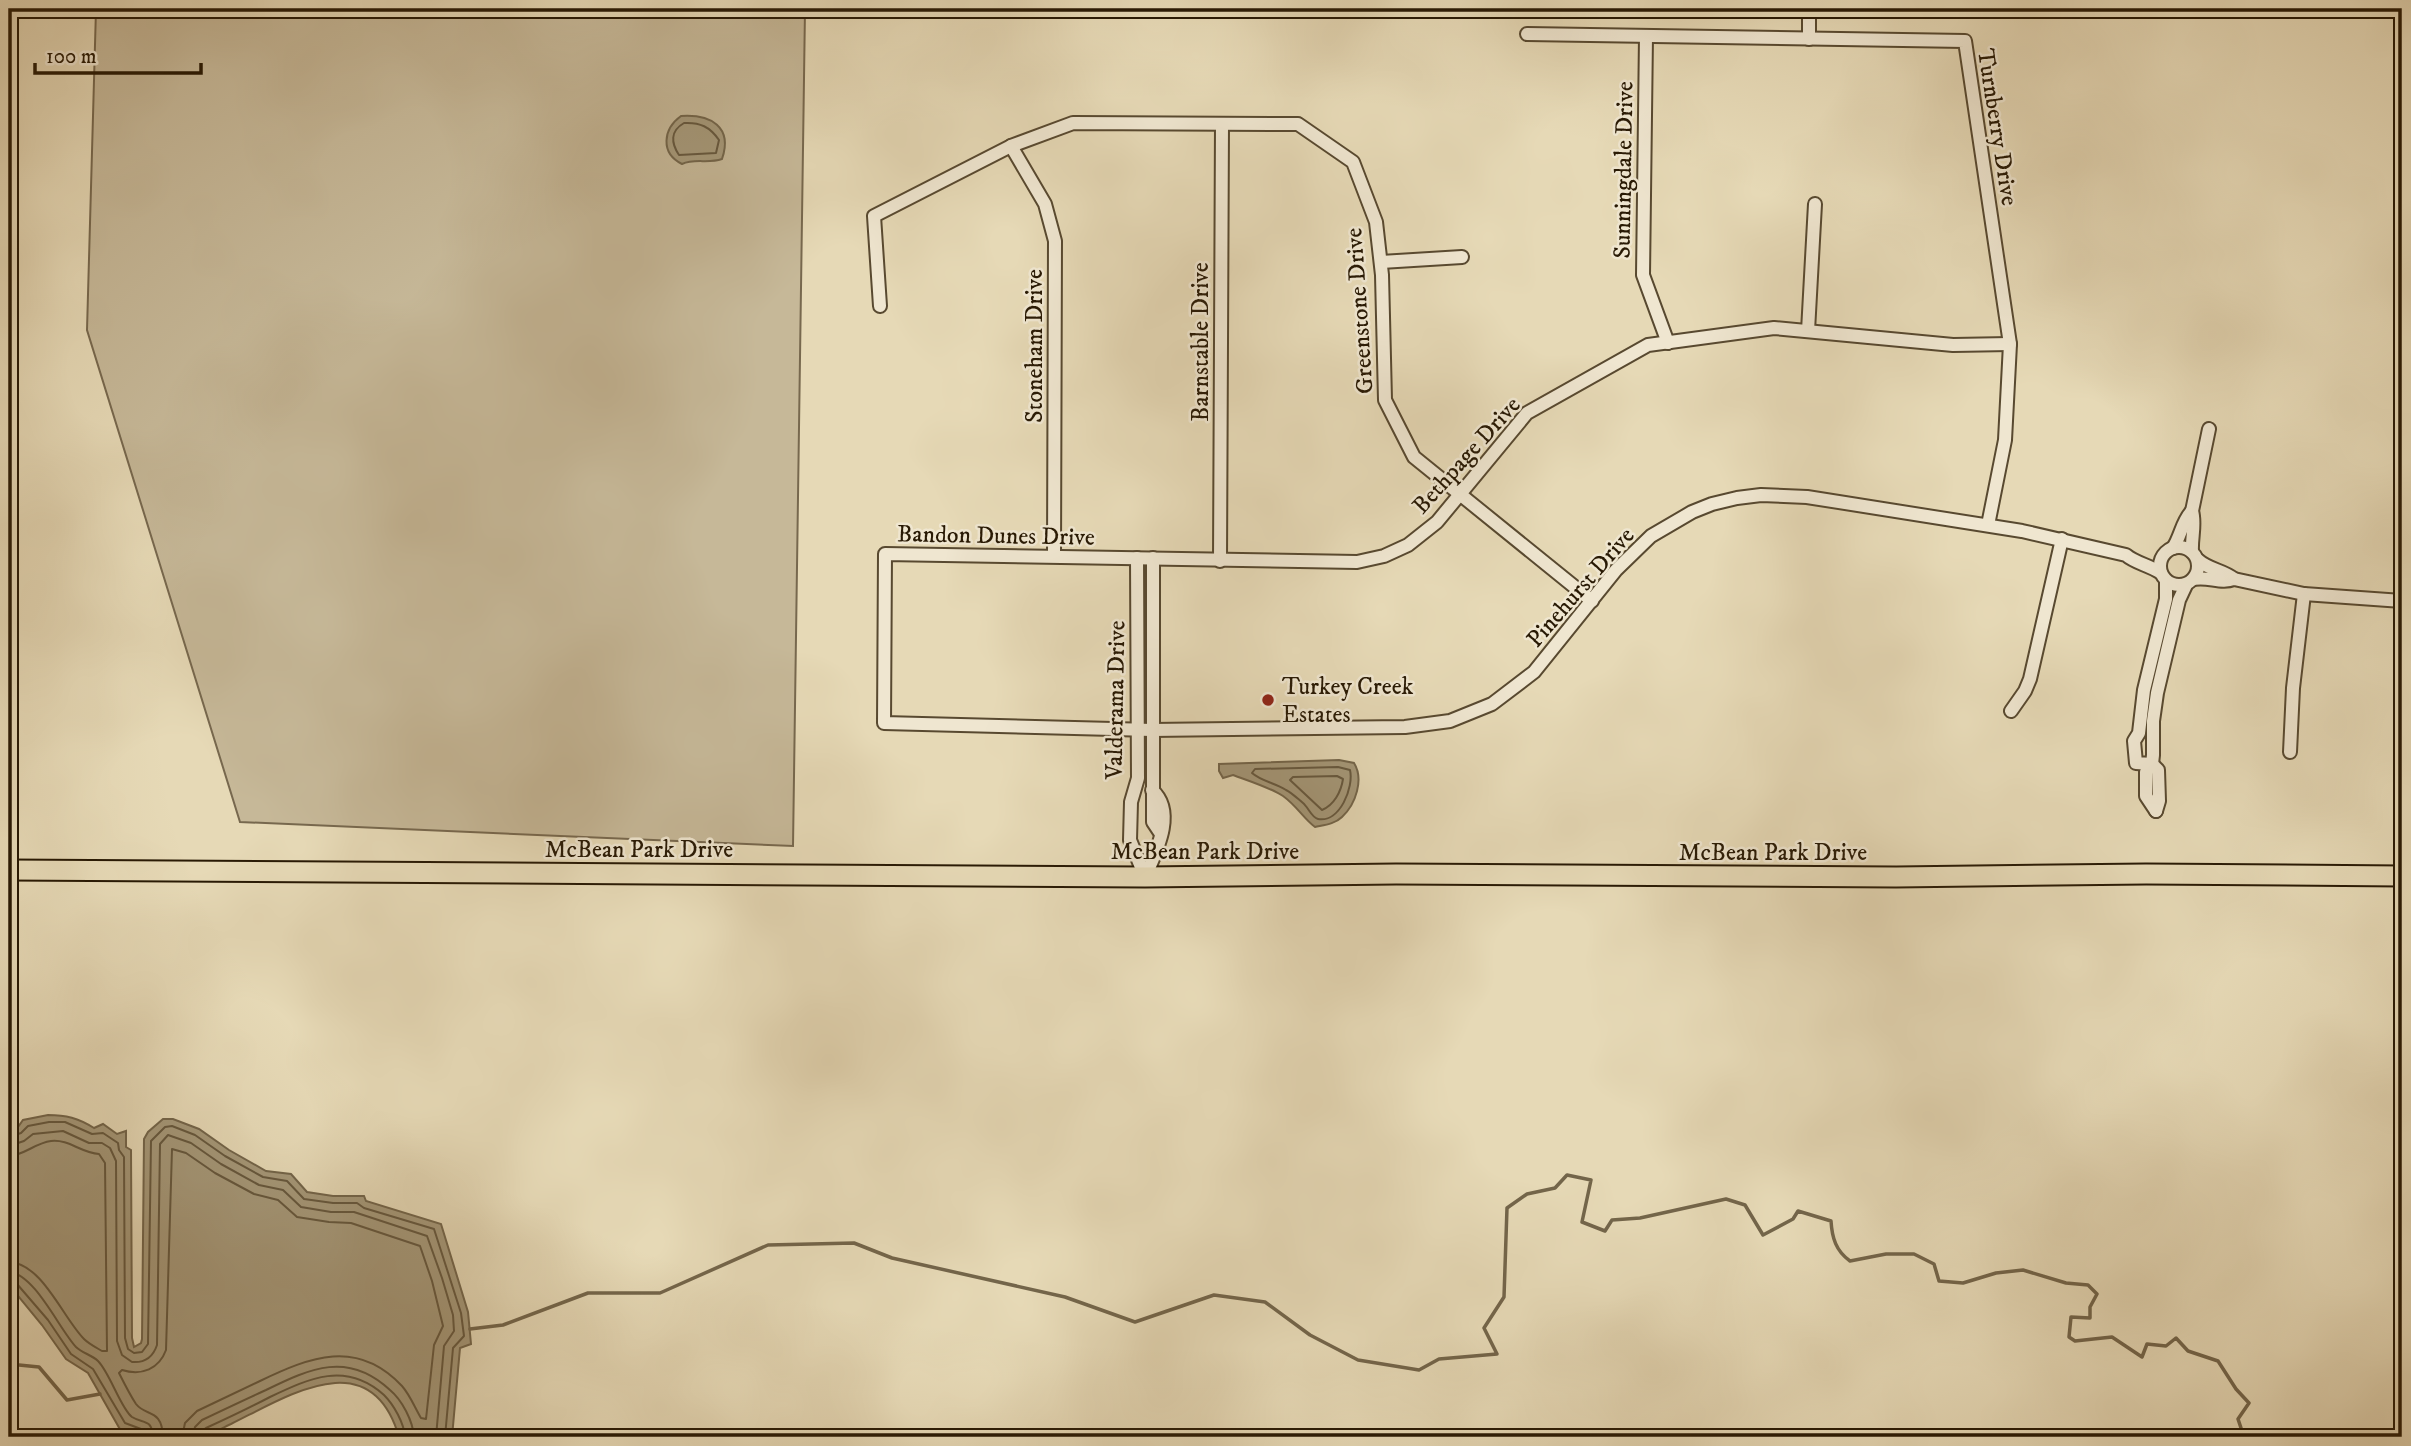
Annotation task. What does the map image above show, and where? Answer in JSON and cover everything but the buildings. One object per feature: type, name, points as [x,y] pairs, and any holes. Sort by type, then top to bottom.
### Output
[{"type":"main road","name":"McBean Park Drive","points":[[9,870],[1145,877],[1396,874],[2402,876]]},
{"type":"street","points":[[1810,9],[1810,39]]},
{"type":"street","name":"Turnberry Drive","points":[[1527,34],[1965,41],[2010,344],[2005,440],[1988,526]]},
{"type":"street","name":"Sunningdale Drive","points":[[1646,36],[1643,275],[1668,342]]},
{"type":"street","name":"Greenstone Drive","points":[[880,306],[874,216],[1011,146],[1073,123],[1298,124],[1353,162],[1377,222],[1381,262],[1385,400],[1414,457],[1592,601]]},
{"type":"street","name":"Barnstable Drive","points":[[1220,561],[1222,124]]},
{"type":"street","name":"Stoneham Drive","points":[[1011,146],[1045,204],[1055,241],[1054,556]]},
{"type":"street","points":[[1808,331],[1815,204]]},
{"type":"street","points":[[1381,262],[1462,257]]},
{"type":"street","name":"Bethpage Drive","points":[[1153,558],[1357,562],[1384,556],[1408,545],[1437,523],[1527,412],[1648,345],[1774,328],[1953,345],[2010,344]]},
{"type":"street","points":[[2156,811],[2159,801],[2158,771],[2152,764],[2153,720],[2179,600],[2198,570],[2191,534],[2194,520],[2192,511],[2209,429]]},
{"type":"street","name":"Pinehurst Drive","points":[[1145,730],[1405,727],[1450,720],[1492,704],[1520,684],[1545,660],[1616,570],[1651,536],[1692,512],[1737,498],[1773,495],[1807,497],[2062,539],[2126,555],[2132,560],[2146,563],[2164,577]]},
{"type":"street","points":[[2152,764],[2136,764],[2134,741],[2139,733],[2142,704],[2166,598],[2160,563],[2182,533],[2185,518],[2192,511]]},
{"type":"street","points":[[2011,710],[2025,691],[2030,678],[2062,539]]},
{"type":"street","points":[[2168,551],[2183,547],[2207,568],[2227,573],[2234,579],[2304,594],[2402,601]]},
{"type":"street","name":"Pinehurst Drive","points":[[2126,555],[2134,552],[2148,555],[2168,551]]},
{"type":"street","name":"Bandon Dunes Drive","points":[[1145,730],[884,723],[885,554],[1153,558]]},
{"type":"street","name":"Valderama Drive","points":[[1137,558],[1145,730],[1153,790],[1163,807],[1161,840],[1145,877]]},
{"type":"street","name":"Valderama Drive","points":[[1145,877],[1130,840],[1131,802],[1138,778],[1145,730],[1153,558]]},
{"type":"street","points":[[2164,577],[2176,586],[2208,578],[2225,582],[2234,579]]},
{"type":"street","points":[[2290,752],[2293,688],[2304,594]]},
{"type":"street","points":[[1135,790],[1149,787],[1153,790]]},
{"type":"shaded area","points":[[96,9],[805,9],[793,846],[240,822],[87,330]]},
{"type":"water","points":[[681,116],[702,117],[717,125],[724,138],[722,159],[682,164],[670,154],[666,141],[670,127]]},
{"type":"water","points":[[1339,760],[1354,763],[1357,769],[1355,798],[1347,812],[1339,819],[1315,827],[1288,800],[1277,793],[1233,775],[1223,778],[1219,771],[1219,764]]},
{"type":"water","points":[[48,1115],[72,1118],[94,1128],[103,1124],[117,1134],[126,1131],[126,1147],[131,1150],[134,1347],[141,1343],[142,1339],[144,1139],[163,1119],[173,1119],[199,1129],[266,1171],[291,1174],[307,1192],[333,1196],[364,1196],[366,1201],[441,1224],[468,1312],[471,1344],[460,1348],[452,1437],[399,1437],[386,1408],[369,1391],[349,1383],[326,1384],[302,1390],[202,1437],[172,1439],[121,1431],[88,1373],[66,1359],[9,1285],[9,1131],[18,1127],[23,1120]]},
{"type":"waterway","points":[[470,1329],[503,1325],[588,1293],[660,1293],[768,1245],[854,1243],[892,1258],[1065,1297],[1135,1322],[1214,1295],[1265,1302],[1310,1335],[1358,1360],[1419,1370],[1439,1359],[1497,1354],[1484,1328],[1504,1297],[1507,1208],[1527,1194],[1555,1188],[1567,1175],[1591,1180],[1582,1222],[1605,1231],[1612,1220],[1640,1218],[1726,1199],[1745,1205],[1763,1235],[1793,1219],[1798,1211],[1831,1221],[1836,1244],[1850,1261],[1886,1254],[1914,1254],[1934,1264],[1939,1281],[1963,1283],[1996,1273],[2023,1270],[2066,1283],[2088,1285],[2097,1294],[2090,1307],[2090,1318],[2071,1317],[2069,1337],[2075,1341],[2112,1337],[2142,1357],[2147,1344],[2166,1346],[2176,1338],[2188,1351],[2218,1361],[2236,1389],[2249,1403],[2238,1419],[2244,1437]]},
{"type":"waterway","points":[[9,1364],[39,1367],[67,1400],[100,1394]]},
{"type":"place","name":"Turkey Creek Estates","points":[[1268,700]]}]
